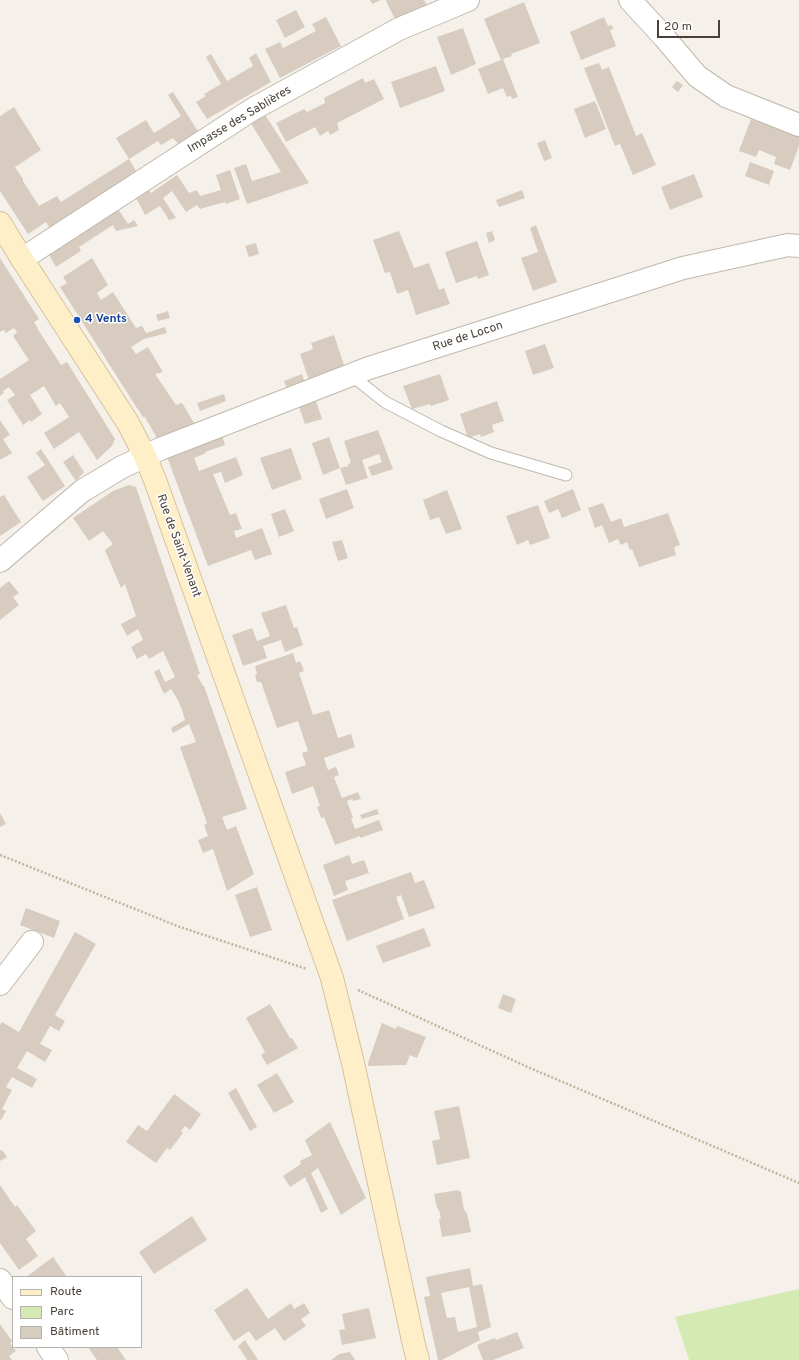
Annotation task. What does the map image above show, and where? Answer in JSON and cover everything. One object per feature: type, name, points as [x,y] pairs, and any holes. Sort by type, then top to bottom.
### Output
[{"type":"main road","name":"Rue de Saint-Venant","points":[[0,222],[22,259],[128,423],[145,456],[158,488],[332,978],[353,1063],[418,1360]]},
{"type":"street","name":"Impasse des Sablières","points":[[22,259],[253,109],[400,30],[468,0]]},
{"type":"street","points":[[630,0],[697,76],[726,96],[799,125]]},
{"type":"street","name":"Rue de Locon","points":[[0,561],[82,491],[122,467],[160,449],[369,368],[683,268],[788,245],[799,246]]},
{"type":"street","points":[[0,984],[32,942]]},
{"type":"street","points":[[0,1280],[12,1297]]},
{"type":"street","points":[[49,1348],[57,1360]]},
{"type":"lane","points":[[351,375],[385,402],[441,431],[491,453],[566,475]]},
{"type":"path","points":[[0,855],[180,927],[332,978],[530,1068],[799,1183]]},
{"type":"green space","points":[[799,1289],[799,1360],[689,1360],[675,1317]]},
{"type":"building","points":[[370,0],[381,0],[372,4]]},
{"type":"building","points":[[424,0],[428,7],[396,21],[386,1]]},
{"type":"building","points":[[524,2],[540,43],[511,54],[512,56],[503,59],[518,97],[512,99],[511,96],[507,97],[503,88],[488,94],[478,69],[501,60],[484,19]]},
{"type":"building","points":[[296,10],[305,27],[285,38],[276,20]]},
{"type":"building","points":[[326,17],[341,46],[280,78],[265,49],[280,42],[283,48],[316,31],[312,24]]},
{"type":"building","points":[[604,17],[608,26],[612,25],[613,29],[610,30],[616,46],[581,60],[570,32]]},
{"type":"building","points":[[463,28],[476,64],[451,75],[437,37]]},
{"type":"building","points":[[256,53],[271,82],[207,119],[196,102],[206,96],[204,94],[221,84],[206,57],[211,54],[227,81],[253,66],[249,58]]},
{"type":"building","points":[[599,63],[602,70],[609,67],[636,136],[642,133],[656,165],[633,175],[620,144],[615,146],[584,68]]},
{"type":"building","points":[[436,66],[445,91],[400,108],[391,82]]},
{"type":"building","points":[[363,78],[365,83],[374,79],[384,99],[337,123],[339,130],[330,135],[328,131],[320,136],[315,127],[286,142],[276,123],[304,109],[307,112],[325,103],[324,98]]},
{"type":"building","points":[[677,81],[683,85],[678,92],[672,87]]},
{"type":"building","points":[[173,92],[199,133],[179,145],[173,138],[161,145],[158,141],[129,159],[116,138],[146,120],[154,133],[181,116],[168,95]]},
{"type":"building","points":[[595,101],[606,129],[585,138],[574,109]]},
{"type":"building","points":[[14,107],[41,150],[15,167],[39,206],[57,196],[61,202],[129,159],[138,174],[51,230],[46,222],[28,234],[0,191],[0,116]]},
{"type":"building","points":[[264,113],[309,183],[247,204],[234,168],[246,164],[252,181],[281,172],[250,122]]},
{"type":"building","points":[[751,119],[799,137],[799,146],[790,170],[774,164],[776,157],[759,150],[756,157],[739,151]]},
{"type":"building","points":[[545,140],[552,158],[544,161],[537,143]]},
{"type":"building","points":[[750,162],[774,171],[769,185],[745,176]]},
{"type":"building","points":[[230,170],[240,199],[226,204],[225,202],[200,209],[197,205],[186,212],[172,191],[163,198],[176,218],[169,220],[160,206],[145,215],[136,198],[149,190],[151,193],[177,175],[189,193],[197,190],[200,196],[221,190],[216,175]]},
{"type":"building","points":[[694,174],[703,197],[670,210],[661,187]]},
{"type":"building","points":[[522,190],[525,198],[499,207],[496,200]]},
{"type":"building","points":[[118,209],[128,224],[134,220],[138,226],[116,231],[113,225],[79,247],[81,251],[56,267],[49,255]]},
{"type":"building","points":[[536,225],[557,282],[533,291],[521,258],[538,252],[530,228]]},
{"type":"building","points":[[399,231],[414,268],[429,263],[439,290],[444,288],[450,304],[416,315],[408,290],[397,294],[390,272],[385,273],[373,240]]},
{"type":"building","points":[[492,231],[495,240],[489,243],[486,233]]},
{"type":"building","points":[[477,241],[489,275],[478,279],[477,276],[456,283],[445,252]]},
{"type":"building","points":[[256,243],[259,254],[249,257],[245,246]]},
{"type":"building","points":[[0,258],[39,319],[34,322],[39,331],[61,365],[67,362],[115,439],[112,446],[97,460],[79,432],[54,449],[44,433],[69,417],[60,403],[56,406],[44,386],[30,395],[42,414],[31,422],[30,420],[23,425],[7,400],[15,395],[9,387],[3,391],[4,393],[0,396],[0,379],[29,360],[13,336],[17,332],[14,328],[6,333],[4,330],[0,332]]},
{"type":"building","points":[[92,258],[108,285],[97,293],[101,300],[113,292],[136,328],[142,326],[146,333],[165,327],[167,333],[144,339],[131,347],[136,354],[148,347],[163,372],[155,374],[176,405],[182,403],[196,426],[158,440],[145,417],[143,417],[135,405],[60,287],[67,283],[63,277]]},
{"type":"building","points":[[168,311],[170,318],[158,321],[156,315]]},
{"type":"building","points":[[334,335],[345,368],[309,380],[300,354],[313,349],[311,343]]},
{"type":"building","points":[[545,344],[554,368],[533,375],[525,351]]},
{"type":"building","points":[[302,374],[306,386],[288,392],[284,381]]},
{"type":"building","points":[[440,374],[449,400],[431,406],[430,404],[412,409],[403,386]]},
{"type":"building","points":[[224,394],[226,401],[200,411],[197,403]]},
{"type":"building","points":[[316,401],[322,419],[305,424],[299,407]]},
{"type":"building","points":[[497,401],[504,421],[492,425],[494,432],[481,437],[480,434],[468,438],[460,414]]},
{"type":"building","points":[[0,420],[10,435],[3,439],[12,453],[0,460]]},
{"type":"building","points":[[378,430],[393,469],[372,476],[368,467],[382,462],[379,454],[362,460],[368,478],[346,485],[340,468],[349,466],[348,464],[351,463],[344,441]]},
{"type":"building","points":[[222,435],[225,445],[205,452],[206,453],[194,458],[199,471],[236,457],[243,475],[225,483],[221,472],[213,474],[230,515],[236,513],[242,529],[234,531],[236,538],[262,528],[272,554],[255,560],[251,550],[208,566],[167,457]]},
{"type":"building","points":[[329,437],[340,468],[323,475],[312,443]]},
{"type":"building","points":[[291,448],[302,479],[272,490],[260,458]]},
{"type":"building","points":[[41,449],[65,486],[43,501],[27,477],[45,465],[36,453]]},
{"type":"building","points":[[73,455],[84,472],[76,481],[63,462]]},
{"type":"building","points":[[129,485],[136,487],[200,674],[197,675],[204,686],[247,809],[222,817],[227,830],[236,826],[254,874],[227,891],[213,849],[203,853],[198,840],[208,836],[204,825],[207,823],[180,747],[196,742],[189,724],[173,733],[171,728],[185,720],[182,710],[171,689],[164,694],[154,672],[159,669],[165,682],[175,677],[163,651],[149,659],[146,654],[137,659],[131,647],[143,640],[138,629],[127,636],[121,624],[136,616],[125,584],[121,588],[105,550],[113,544],[103,531],[89,541],[73,518],[113,491]]},
{"type":"building","points":[[347,489],[354,508],[326,519],[319,499]]},
{"type":"building","points":[[573,489],[581,510],[562,518],[558,509],[549,513],[544,501]]},
{"type":"building","points":[[447,490],[462,529],[446,534],[439,517],[430,520],[423,500]]},
{"type":"building","points":[[4,495],[21,522],[0,536],[0,497]]},
{"type":"building","points":[[603,503],[611,522],[621,518],[624,527],[668,513],[680,545],[674,547],[676,555],[639,567],[632,549],[630,550],[627,542],[621,545],[618,539],[609,543],[602,525],[595,528],[588,508]]},
{"type":"building","points":[[538,505],[550,538],[530,545],[528,540],[517,545],[506,516]]},
{"type":"building","points":[[285,509],[294,531],[279,537],[271,514]]},
{"type":"building","points":[[342,540],[348,558],[338,561],[332,542]]},
{"type":"building","points":[[9,581],[19,593],[13,597],[19,605],[0,620],[0,588]]},
{"type":"building","points":[[286,605],[294,628],[297,627],[303,645],[285,652],[281,640],[263,646],[267,658],[243,666],[232,635],[252,628],[257,641],[270,636],[261,613]]},
{"type":"building","points":[[293,653],[296,663],[300,661],[304,671],[299,673],[313,715],[329,710],[338,738],[351,734],[355,747],[324,758],[328,770],[336,767],[339,775],[334,777],[342,798],[358,792],[361,799],[353,801],[352,799],[347,801],[355,829],[379,820],[383,830],[335,845],[324,817],[321,818],[317,807],[320,806],[313,786],[292,794],[285,772],[306,765],[302,753],[308,751],[298,721],[277,728],[261,682],[257,682],[255,676],[257,674],[255,666]]},
{"type":"building","points":[[377,809],[379,814],[362,819],[360,815]]},
{"type":"building","points":[[0,813],[6,824],[0,827]]},
{"type":"building","points":[[349,855],[352,864],[364,860],[369,873],[345,881],[348,890],[334,896],[323,865]]},
{"type":"building","points":[[411,872],[415,883],[424,880],[435,908],[409,917],[401,895],[396,897],[404,919],[347,941],[332,900]]},
{"type":"building","points":[[257,887],[272,930],[250,937],[235,895]]},
{"type":"building","points":[[26,908],[60,921],[54,938],[20,925]]},
{"type":"building","points":[[424,928],[431,946],[383,963],[376,946]]},
{"type":"building","points":[[75,932],[96,944],[55,1015],[65,1021],[59,1031],[50,1026],[40,1044],[52,1050],[45,1062],[27,1051],[17,1068],[37,1079],[32,1088],[12,1077],[6,1087],[12,1090],[2,1109],[6,1111],[1,1120],[0,1025],[2,1022],[19,1032]]},
{"type":"building","points":[[503,994],[516,999],[511,1013],[498,1008]]},
{"type":"building","points":[[270,1004],[290,1038],[292,1038],[298,1048],[267,1065],[261,1055],[265,1052],[246,1018]]},
{"type":"building","points":[[382,1023],[396,1029],[397,1026],[426,1037],[417,1058],[410,1055],[406,1065],[368,1066]]},
{"type":"building","points":[[277,1073],[294,1102],[274,1113],[257,1085]]},
{"type":"building","points":[[236,1088],[257,1127],[250,1131],[228,1093]]},
{"type":"building","points":[[174,1094],[201,1114],[190,1130],[185,1126],[181,1131],[183,1133],[170,1150],[167,1148],[156,1163],[126,1142],[138,1125],[147,1131]]},
{"type":"building","points":[[459,1106],[470,1158],[437,1165],[432,1141],[440,1139],[434,1111]]},
{"type":"building","points":[[330,1122],[366,1198],[341,1215],[318,1168],[311,1173],[328,1209],[321,1213],[305,1177],[290,1187],[283,1176],[301,1164],[300,1161],[312,1155],[305,1140]]},
{"type":"building","points":[[2,1150],[7,1157],[0,1161],[0,1151]]},
{"type":"building","points":[[0,1185],[15,1207],[17,1205],[36,1231],[26,1239],[38,1256],[19,1270],[0,1243]]},
{"type":"building","points":[[458,1190],[461,1192],[464,1210],[467,1213],[471,1232],[442,1237],[439,1219],[441,1219],[434,1194]]},
{"type":"building","points":[[192,1216],[207,1240],[154,1274],[139,1252]]},
{"type":"building","points":[[53,1257],[66,1276],[27,1276]]},
{"type":"building","points":[[470,1268],[473,1286],[482,1284],[491,1327],[478,1332],[480,1340],[442,1360],[438,1360],[424,1297],[430,1296],[426,1277]],"holes":[[[469,1287],[477,1327],[458,1332],[455,1317],[447,1318],[441,1293]]]},
{"type":"building","points":[[247,1288],[268,1319],[291,1303],[294,1309],[304,1303],[310,1313],[301,1319],[306,1326],[284,1341],[275,1328],[256,1341],[249,1331],[234,1341],[214,1310]]},
{"type":"building","points":[[369,1308],[376,1338],[342,1345],[339,1330],[345,1329],[342,1314]]},
{"type":"building","points":[[0,1324],[12,1341],[10,1343],[12,1348],[16,1351],[9,1356],[12,1360],[0,1360]]},
{"type":"building","points":[[517,1332],[524,1348],[493,1360],[483,1360],[477,1345]]},
{"type":"building","points":[[245,1340],[258,1360],[247,1360],[238,1346]]},
{"type":"building","points":[[89,1348],[118,1348],[126,1360],[97,1360]]},
{"type":"building","points":[[350,1352],[355,1360],[331,1360],[339,1354]]},
{"type":"place","name":"4 Vents","points":[[77,320]]}]
